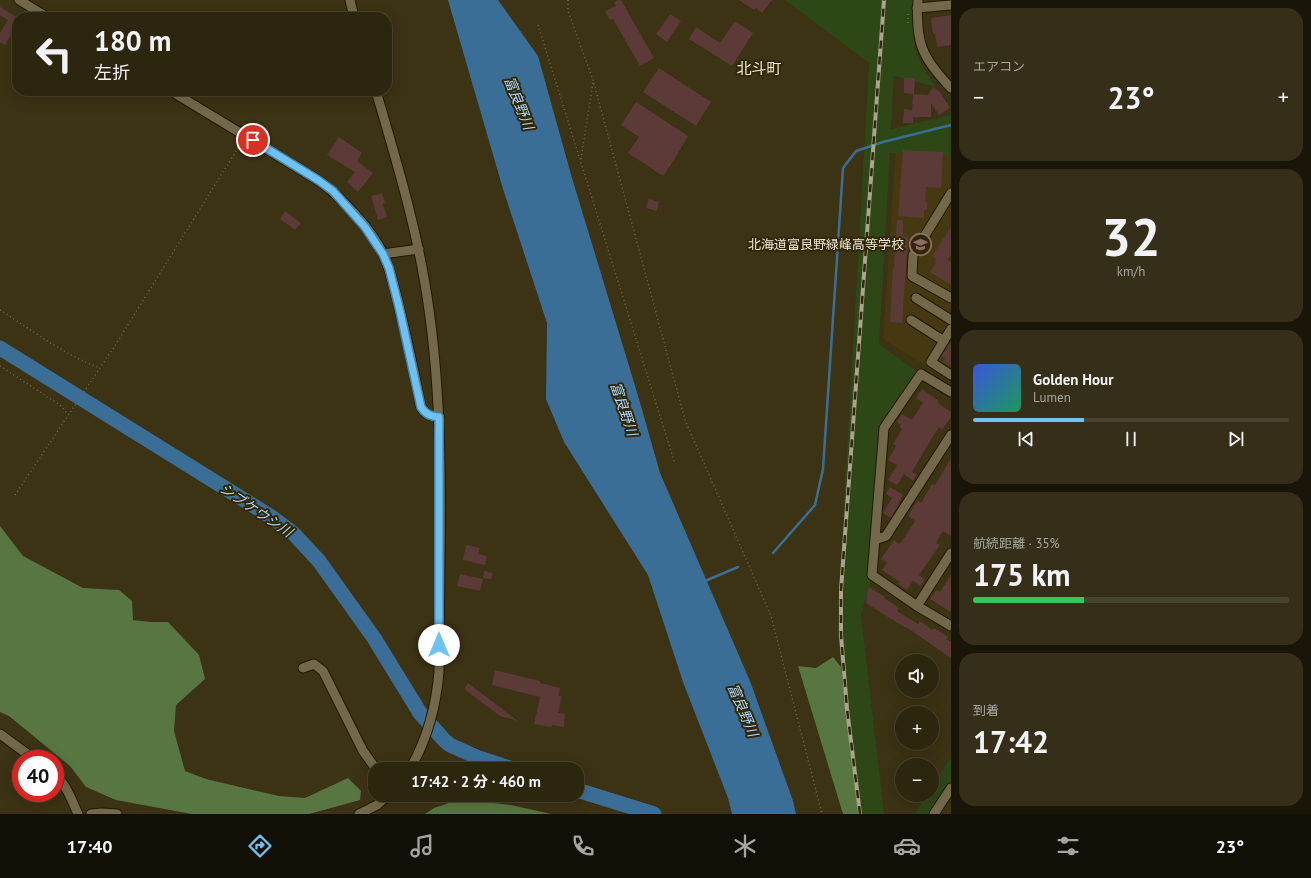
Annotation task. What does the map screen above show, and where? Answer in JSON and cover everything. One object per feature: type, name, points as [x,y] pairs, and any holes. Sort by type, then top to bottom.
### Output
[{"type":"street","points":[[19,0],[36,5]]},
{"type":"street","points":[[350,0],[353,12]]},
{"type":"street","points":[[951,5],[918,4],[917,19],[920,46],[937,73],[951,88]]},
{"type":"street","points":[[179,96],[318,180],[333,191],[365,227],[383,254],[389,268],[421,407],[424,413],[430,416],[439,417]]},
{"type":"street","points":[[377,96],[407,199],[419,249],[430,316],[439,417],[439,672],[437,692],[429,729],[419,755],[414,762]]},
{"type":"street","points":[[951,193],[913,255],[912,276],[951,298]]},
{"type":"street","points":[[383,254],[419,249]]},
{"type":"street","points":[[916,298],[951,320]]},
{"type":"street","points":[[911,320],[944,341]]},
{"type":"street","points":[[951,329],[931,362],[951,374]]},
{"type":"street","points":[[951,392],[921,374],[884,428],[872,575],[917,606],[951,626]]},
{"type":"street","points":[[875,540],[886,536],[951,435]]},
{"type":"street","points":[[917,606],[951,553]]},
{"type":"street","points":[[303,668],[314,664],[324,671],[363,751],[371,762]]},
{"type":"street","points":[[0,734],[22,750]]},
{"type":"street","points":[[64,785],[78,814]]},
{"type":"street","points":[[934,814],[951,788]]},
{"type":"street","points":[[360,814],[380,802]]},
{"type":"street","points":[[91,814],[117,814]]},
{"type":"path","points":[[568,0],[568,11],[593,80],[685,420],[770,616],[786,672],[822,814]]},
{"type":"path","points":[[538,25],[675,464]]},
{"type":"path","points":[[581,160],[593,80]]},
{"type":"path","points":[[15,495],[100,368],[245,136]]},
{"type":"path","points":[[0,310],[69,353],[100,368]]},
{"type":"path","points":[[0,366],[60,405],[68,414]]},
{"type":"shaded area","name":"北海道富良野緑峰高等学校","points":[[951,131],[951,381],[883,339],[896,148]]},
{"type":"green space","points":[[785,0],[915,0],[913,30],[915,48],[921,63],[936,87],[894,76],[891,129],[951,115],[951,152],[949,156],[890,153],[879,344],[921,374],[884,428],[872,575],[861,615],[884,814],[858,814],[837,628],[869,63]]},
{"type":"green space","points":[[0,526],[23,556],[83,588],[119,590],[132,601],[133,620],[168,622],[199,655],[205,679],[176,705],[174,731],[185,771],[206,779],[279,796],[305,798],[348,778],[361,791],[360,800],[309,814],[192,814],[116,800],[86,787],[70,766],[64,761],[64,750],[50,750],[9,716],[0,712]]},
{"type":"green space","points":[[833,657],[841,667],[858,814],[843,814],[798,666],[816,668]]},
{"type":"green space","points":[[950,759],[951,788],[934,814],[915,814],[923,802],[939,802],[939,776]]},
{"type":"green space","points":[[452,802],[486,802],[511,805],[551,814],[425,814],[434,808]]},
{"type":"water","name":"富良野川","points":[[448,0],[498,0],[538,56],[572,178],[660,473],[750,681],[793,801],[796,814],[732,814],[728,798],[683,682],[648,575],[564,442],[546,399],[547,323],[503,189]]},
{"type":"building","points":[[621,0],[654,58],[640,66],[613,19],[610,20],[605,11],[616,6],[614,2]]},
{"type":"building","points":[[739,0],[772,0],[762,13],[756,8],[754,10]]},
{"type":"building","points":[[0,7],[12,14],[12,33],[5,45],[0,42],[0,33],[8,20],[0,15]]},
{"type":"building","points":[[670,14],[681,21],[667,42],[656,34]]},
{"type":"building","points":[[951,15],[951,45],[937,47],[935,34],[933,34],[931,18]]},
{"type":"building","points":[[735,21],[753,33],[732,66],[689,39],[696,27],[720,43]]},
{"type":"building","points":[[659,68],[711,102],[696,126],[643,92]]},
{"type":"building","points":[[904,78],[915,78],[914,94],[904,93]]},
{"type":"building","points":[[933,87],[940,92],[950,108],[939,115],[931,103],[931,117],[913,117],[913,123],[903,123],[904,109],[912,110],[913,94],[928,95]]},
{"type":"building","points":[[636,102],[688,136],[663,176],[628,153],[639,137],[621,125]]},
{"type":"building","points":[[339,137],[362,153],[357,161],[373,173],[358,192],[347,182],[355,172],[327,155]]},
{"type":"building","points":[[903,150],[943,152],[941,188],[926,187],[925,202],[927,202],[927,210],[924,210],[924,218],[898,216]]},
{"type":"building","points":[[382,193],[385,203],[383,204],[387,217],[378,220],[371,196]]},
{"type":"building","points":[[649,199],[659,202],[657,211],[646,208]]},
{"type":"building","points":[[285,211],[301,223],[295,230],[280,219]]},
{"type":"building","points":[[897,220],[903,220],[903,237],[908,237],[902,323],[890,322]]},
{"type":"building","points":[[951,227],[951,255],[947,260],[951,262],[951,285],[930,272],[936,263],[934,262],[936,259],[932,256]]},
{"type":"building","points":[[951,342],[951,366],[943,361],[945,359],[941,356]]},
{"type":"building","points":[[922,389],[951,412],[951,417],[942,430],[939,427],[929,443],[912,472],[917,475],[913,481],[904,474],[897,485],[888,480],[897,465],[888,460],[896,446],[893,444],[902,429],[900,427],[901,425],[897,422],[902,414],[912,420],[923,403],[916,398]]},
{"type":"building","points":[[951,458],[951,536],[943,531],[936,543],[940,545],[919,575],[925,579],[921,586],[913,581],[907,590],[898,584],[900,582],[882,570],[887,563],[881,559],[894,540],[899,544],[902,541],[915,521],[908,516],[918,500],[921,503],[932,484],[935,485]]},
{"type":"building","points":[[890,487],[903,495],[891,518],[883,513],[892,498],[886,494]]},
{"type":"building","points":[[466,545],[480,548],[478,554],[487,556],[485,565],[463,560]]},
{"type":"building","points":[[484,571],[493,573],[491,579],[483,578]]},
{"type":"building","points":[[460,574],[483,579],[480,591],[457,586]]},
{"type":"building","points":[[951,575],[951,612],[930,599],[936,590],[940,592]]},
{"type":"building","points":[[869,587],[899,608],[897,611],[918,624],[920,621],[932,630],[934,628],[948,637],[946,639],[951,642],[951,658],[906,627],[866,603]]},
{"type":"building","points":[[495,670],[540,681],[540,683],[560,688],[558,696],[562,696],[558,713],[565,714],[564,727],[552,725],[551,727],[534,724],[540,697],[492,685]]},
{"type":"building","points":[[468,683],[518,721],[500,716],[464,689]]},
{"type":"waterway","points":[[773,553],[815,505],[823,469],[843,168],[856,151],[883,142],[951,125]]},
{"type":"waterway","name":"シブケウシ川","points":[[0,348],[270,516],[293,533],[319,561],[374,638],[420,713],[450,745],[491,762]]},
{"type":"waterway","points":[[705,581],[738,567]]},
{"type":"waterway","name":"シブケウシ川","points":[[584,792],[654,814]]},
{"type":"railway","points":[[860,814],[847,709],[841,635],[841,590],[884,0]]},
{"type":"place","name":"北海道富良野緑峰高等学校","points":[[920,244]]},
{"type":"district","name":"北斗町","points":[[759,68]]},
{"type":"route","points":[[253,140],[318,180],[333,191],[365,227],[383,254],[389,268],[408,345],[421,407],[424,413],[430,416],[439,417],[439,645]]}]
